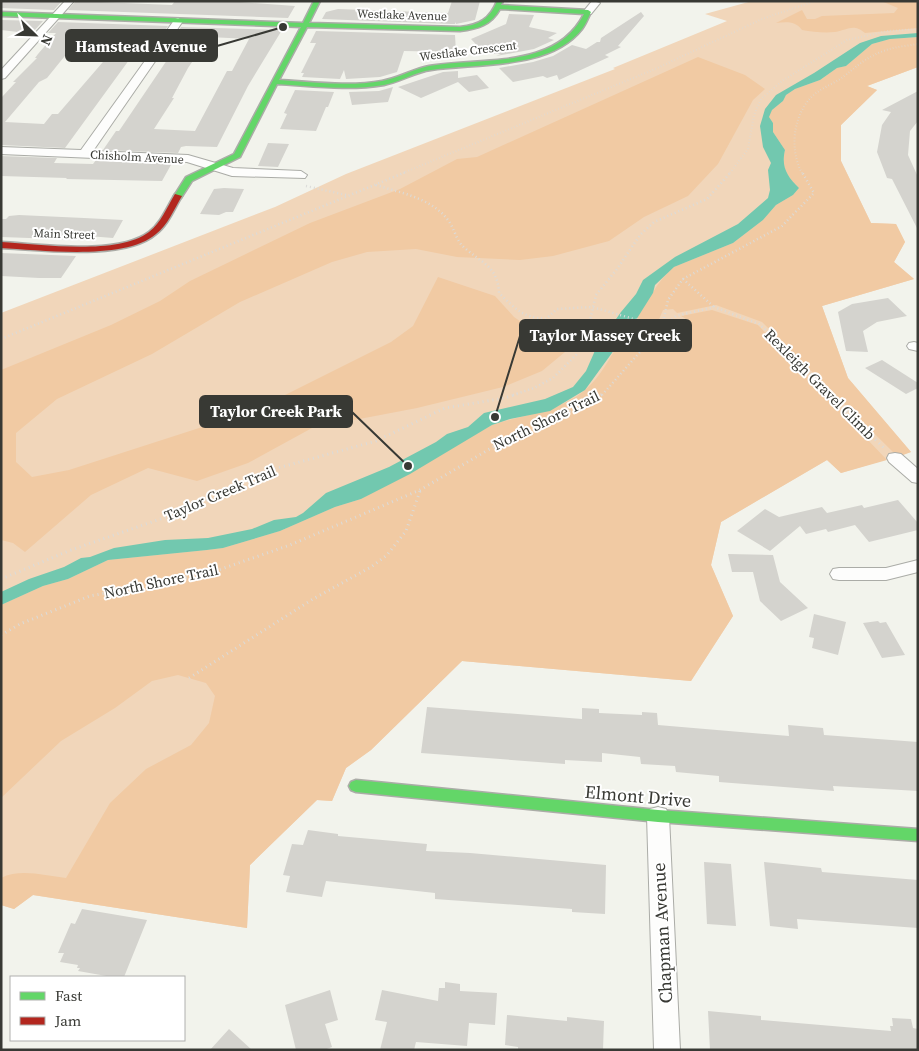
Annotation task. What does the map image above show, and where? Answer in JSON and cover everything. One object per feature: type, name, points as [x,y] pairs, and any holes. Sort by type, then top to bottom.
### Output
[{"type":"street","points":[[1,76],[70,1]]},
{"type":"street","name":"Main Street","points":[[1,245],[105,249],[126,247],[143,241],[154,233],[189,179],[237,155],[316,1]]},
{"type":"street","name":"Westlake Avenue","points":[[1,14],[450,30],[476,27],[493,19],[498,7]]},
{"type":"street","name":"Westlake Crescent","points":[[276,82],[380,84],[428,68],[489,64],[518,59],[553,48],[570,38],[579,29],[592,7],[498,7]]},
{"type":"street","points":[[84,155],[178,21]]},
{"type":"street","name":"Chisholm Avenue","points":[[1,150],[188,159],[232,172],[302,181]]},
{"type":"street","points":[[895,458],[918,478]]},
{"type":"street","points":[[839,574],[886,574],[918,566]]},
{"type":"street","name":"Elmont Drive","points":[[356,786],[658,816],[918,835]]},
{"type":"street","name":"Chapman Avenue","points":[[658,816],[667,1050]]},
{"type":"path","points":[[1,339],[347,195],[655,70],[762,19],[815,1]]},
{"type":"path","name":"Taylor Creek Trail","points":[[1,579],[71,550],[169,516],[219,495],[267,471],[376,441],[445,408],[505,398],[534,388],[553,378],[576,355],[586,337],[596,295],[646,229],[663,218],[691,208],[707,199],[725,180],[748,149],[756,107],[771,90],[847,40],[875,33],[918,29]]},
{"type":"path","name":"North Shore Trail","points":[[1,635],[20,624],[90,596],[207,574],[280,548],[420,490],[474,456],[510,437],[551,421],[601,396],[660,326],[668,300],[683,279],[782,226],[814,193],[800,169],[795,147],[795,128],[803,106],[816,93],[842,78],[861,61],[882,51],[918,44]]},
{"type":"path","points":[[302,181],[347,195]]},
{"type":"path","points":[[375,184],[403,194],[441,212],[449,221],[464,248],[482,259],[493,274],[499,283],[499,293],[520,312],[530,318],[546,319],[557,309],[592,307],[660,326],[676,316],[714,306]]},
{"type":"path","name":"Rexleigh Gravel Climb","points":[[683,279],[714,306],[759,324],[796,357],[834,400],[895,458]]},
{"type":"path","points":[[189,678],[313,599],[371,567],[387,555],[406,531],[420,490]]},
{"type":"shaded area","points":[[752,1],[918,1],[918,67],[867,86],[877,90],[841,125],[841,161],[871,223],[896,224],[905,242],[894,262],[914,279],[822,306],[848,378],[911,452],[841,473],[827,460],[721,522],[711,565],[733,616],[691,681],[462,661],[371,750],[346,768],[332,801],[317,800],[250,865],[247,928],[33,895],[14,909],[1,905],[1,313],[275,207],[346,174],[615,69],[613,68],[727,21],[705,14]]},
{"type":"shaded area","points":[[881,1],[918,1],[918,28],[865,33],[857,28],[850,28],[835,32],[823,32],[802,30],[797,25],[790,23],[776,23],[802,10],[807,19],[815,19],[822,16],[894,13],[898,8]]},
{"type":"shaded area","points":[[918,33],[918,37],[890,39],[872,44],[846,66],[837,68],[820,80],[795,89],[786,95],[783,101],[772,110],[769,117],[773,123],[773,132],[785,150],[784,161],[786,171],[799,188],[793,195],[776,205],[763,220],[733,243],[674,267],[655,285],[653,293],[636,320],[585,390],[550,411],[510,419],[492,425],[410,474],[361,499],[335,507],[280,531],[223,548],[108,560],[68,579],[43,586],[1,605],[1,592],[29,579],[64,567],[81,558],[90,557],[114,548],[165,540],[208,538],[252,529],[274,520],[296,517],[326,493],[389,467],[436,442],[447,434],[468,427],[484,413],[545,399],[573,387],[586,371],[597,346],[636,294],[643,280],[675,257],[738,224],[768,198],[770,190],[768,170],[771,163],[763,147],[760,126],[765,109],[776,95],[860,43],[881,36]]},
{"type":"shaded area","points":[[918,37],[918,67],[867,86],[877,90],[841,125],[841,161],[871,223],[896,224],[905,242],[894,262],[914,279],[822,306],[848,378],[911,452],[898,457],[762,322],[716,305],[677,313],[673,309],[663,310],[657,324],[637,318],[658,285],[674,267],[733,243],[763,220],[776,205],[793,195],[799,188],[786,171],[784,161],[785,150],[773,132],[773,123],[768,117],[786,95],[795,89],[820,80],[837,68],[846,66],[872,44],[890,39]]},
{"type":"shaded area","points":[[698,57],[745,75],[765,89],[753,100],[718,164],[688,196],[644,217],[609,241],[553,256],[520,260],[457,257],[416,249],[367,252],[332,262],[240,302],[152,354],[57,399],[16,433],[16,462],[32,477],[69,470],[255,410],[391,342],[413,326],[438,277],[495,296],[514,317],[565,352],[542,371],[503,387],[417,408],[312,428],[248,463],[197,481],[148,468],[91,495],[25,552],[13,543],[1,540],[1,370],[111,325],[160,301],[190,281],[310,223],[400,189],[457,159],[477,157]]},
{"type":"shaded area","points":[[712,310],[758,325],[887,460],[841,473],[827,460],[721,522],[711,565],[733,616],[691,681],[462,661],[371,750],[346,768],[332,801],[317,800],[250,865],[247,928],[33,895],[14,909],[1,905],[1,878],[25,873],[66,878],[110,803],[146,769],[191,745],[209,723],[215,696],[206,683],[178,675],[152,681],[115,708],[61,741],[1,798],[1,605],[43,586],[68,579],[108,560],[223,548],[280,531],[335,507],[361,499],[492,425],[540,412],[574,398],[585,390],[599,375],[635,322],[654,327],[652,330],[657,336],[675,337],[686,335],[691,322],[681,316]]},
{"type":"building","points":[[1,1],[62,1],[54,10],[1,8]]},
{"type":"building","points":[[76,1],[172,5],[175,1],[227,1],[295,6],[288,18],[68,10]]},
{"type":"building","points":[[452,1],[480,1],[475,20],[451,24],[322,19],[326,12],[338,9],[448,13]]},
{"type":"building","points":[[641,12],[644,16],[618,46],[621,47],[605,55],[609,57],[559,80],[557,75],[513,82],[499,68],[533,62],[553,56],[572,45],[586,49],[600,42],[601,38]]},
{"type":"building","points":[[509,14],[534,15],[529,27],[557,33],[548,38],[554,40],[534,49],[496,56],[501,54],[485,54],[471,39],[506,24]]},
{"type":"building","points":[[1,20],[43,21],[33,32],[18,32],[1,30]]},
{"type":"building","points":[[58,22],[168,26],[162,35],[148,34],[65,148],[1,145],[1,98],[16,82],[13,82],[37,58],[35,58],[56,33],[48,33]],"holes":[[[81,36],[119,38],[111,48],[115,48],[58,114],[52,114],[44,124],[5,122],[39,82],[47,78]]]},
{"type":"building","points":[[181,27],[282,30],[248,86],[217,147],[186,146],[181,147],[178,153],[103,150],[116,131],[119,131],[184,35],[176,35]],"holes":[[[209,37],[249,39],[232,71],[227,71],[195,131],[154,129],[174,98],[172,98],[188,68]]]},
{"type":"building","points":[[316,31],[455,35],[456,52],[404,51],[397,72],[380,77],[346,79],[344,70],[340,79],[302,77],[304,73],[301,73],[316,43],[310,43]]},
{"type":"building","points":[[458,71],[458,78],[477,75],[489,88],[469,92],[458,82],[421,98],[398,87],[443,72]]},
{"type":"building","points":[[393,87],[388,102],[352,105],[349,92],[379,91]]},
{"type":"building","points":[[295,90],[334,92],[316,131],[280,129],[287,114],[284,113]]},
{"type":"building","points":[[918,91],[918,121],[910,131],[908,155],[918,177],[918,230],[892,179],[887,178],[877,152],[882,125],[891,112],[882,110]]},
{"type":"building","points":[[268,143],[289,144],[278,167],[258,166]]},
{"type":"building","points":[[1,156],[57,158],[54,163],[93,164],[96,160],[172,163],[162,181],[66,179],[1,176]]},
{"type":"building","points":[[214,189],[244,189],[233,212],[219,215],[200,214]]},
{"type":"building","points":[[19,215],[123,220],[113,238],[88,236],[85,240],[1,237],[1,219]]},
{"type":"building","points":[[1,253],[76,256],[61,278],[39,278],[1,276]]},
{"type":"building","points":[[888,298],[907,316],[877,322],[863,331],[868,352],[846,351],[838,312],[852,304]]},
{"type":"building","points":[[882,360],[918,383],[918,388],[906,394],[865,368]]},
{"type":"building","points":[[898,500],[918,523],[918,530],[869,542],[855,525],[828,532],[826,529],[806,534],[800,526],[770,551],[737,531],[765,509],[779,517],[822,507],[827,513],[862,505],[864,508]]},
{"type":"building","points":[[728,554],[773,555],[780,582],[808,608],[781,621],[760,601],[753,572],[732,572]]},
{"type":"building","points":[[814,614],[846,622],[838,655],[812,648],[814,638],[809,637]]},
{"type":"building","points":[[878,621],[880,623],[886,622],[905,655],[882,658],[863,623]]},
{"type":"building","points":[[427,707],[582,719],[582,708],[599,709],[599,713],[642,715],[642,712],[657,713],[658,725],[789,736],[788,725],[823,728],[824,735],[918,742],[918,791],[833,786],[834,791],[719,782],[719,776],[676,772],[675,766],[641,764],[640,757],[602,753],[602,762],[565,760],[565,764],[421,753]]},
{"type":"building","points":[[308,830],[338,834],[338,836],[427,844],[426,851],[606,865],[605,914],[572,912],[572,909],[435,899],[435,893],[326,881],[322,897],[286,892],[290,876],[283,875],[292,844],[303,845]]},
{"type":"building","points":[[704,862],[731,864],[736,926],[707,924]]},
{"type":"building","points":[[764,862],[821,868],[822,872],[918,880],[918,928],[797,919],[798,929],[770,926]]},
{"type":"building","points":[[82,909],[147,920],[124,976],[106,976],[78,971],[80,968],[77,968],[78,965],[60,962],[64,953],[58,953],[71,923],[75,924]]},
{"type":"building","points":[[445,982],[460,984],[460,991],[497,993],[495,1025],[469,1023],[467,1046],[416,1042],[414,1050],[380,1050],[387,1022],[375,1020],[382,990],[438,1001],[439,988],[445,988]]},
{"type":"building","points":[[330,990],[338,1020],[325,1024],[332,1047],[324,1050],[296,1050],[285,1005]]},
{"type":"building","points":[[708,1011],[761,1016],[761,1020],[891,1031],[890,1026],[893,1026],[892,1018],[911,1019],[913,1028],[918,1029],[918,1050],[710,1050]]},
{"type":"building","points":[[507,1015],[567,1021],[567,1017],[604,1021],[603,1050],[518,1050],[518,1047],[505,1045]]},
{"type":"building","points":[[229,1029],[252,1050],[210,1050]]},
{"type":"traffic: fast","points":[[178,196],[189,179],[237,155],[317,1]]},
{"type":"traffic: fast","points":[[1,14],[451,30],[475,27],[488,21],[497,10],[500,1]]},
{"type":"traffic: fast","points":[[276,82],[343,86],[369,85],[388,82],[429,68],[529,57],[548,51],[565,42],[579,29],[588,12],[498,7]]},
{"type":"traffic: fast","points":[[356,786],[658,816],[918,835]]},
{"type":"traffic: jam","points":[[1,245],[80,249],[122,246],[139,241],[152,234],[163,221],[178,196]]},
{"type":"place","name":"Hamstead Avenue","points":[[283,27]]},
{"type":"place","name":"Taylor Massey Creek","points":[[495,417]]},
{"type":"place","name":"Taylor Creek Park","points":[[408,466]]}]
